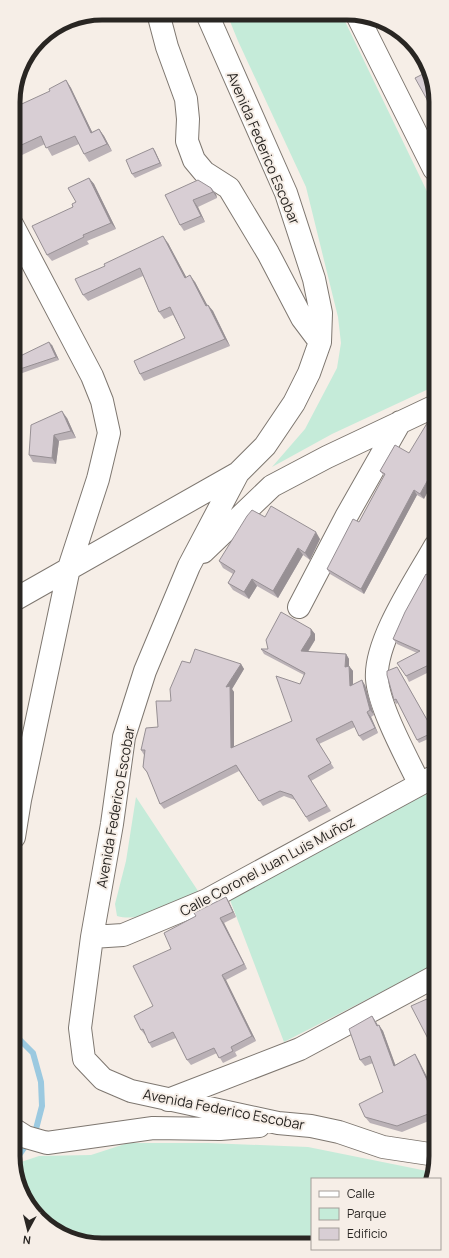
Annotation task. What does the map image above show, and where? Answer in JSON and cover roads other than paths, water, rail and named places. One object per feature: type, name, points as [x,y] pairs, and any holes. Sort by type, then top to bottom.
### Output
[{"type":"street","points":[[160,20],[167,46],[186,99],[188,119],[187,141],[194,160],[204,172],[229,188],[268,252],[302,318],[320,342]]},
{"type":"street","name":"Avenida Federico Escobar","points":[[211,20],[286,193],[314,279],[321,313],[320,342],[309,374],[294,404],[265,446],[238,473],[189,566],[145,670],[124,737],[112,824],[92,937],[80,1028],[84,1059],[103,1079],[131,1091],[278,1123],[325,1129],[339,1132],[383,1147],[429,1155]]},
{"type":"street","points":[[360,21],[429,158]]},
{"type":"street","points":[[20,239],[92,376],[102,401],[109,433],[98,479],[69,568],[20,804]]},
{"type":"street","points":[[189,566],[272,486],[429,409]]},
{"type":"street","points":[[299,607],[346,517],[400,422]]},
{"type":"street","points":[[20,597],[238,473]]},
{"type":"street","points":[[427,779],[381,700],[377,679],[377,660],[387,632],[429,557]]},
{"type":"street","name":"Calle Coronel Juan Luis Muñoz","points":[[92,937],[123,935],[207,900],[427,779]]},
{"type":"street","points":[[168,1100],[300,1049],[429,980]]},
{"type":"street","points":[[20,1133],[26,1137],[47,1143],[153,1128],[247,1128],[278,1123]]},
{"type":"waterway","points":[[20,1040],[33,1053],[41,1082],[42,1106],[36,1129],[33,1134]]},
{"type":"waterway","points":[[20,1154],[28,1142]]}]
